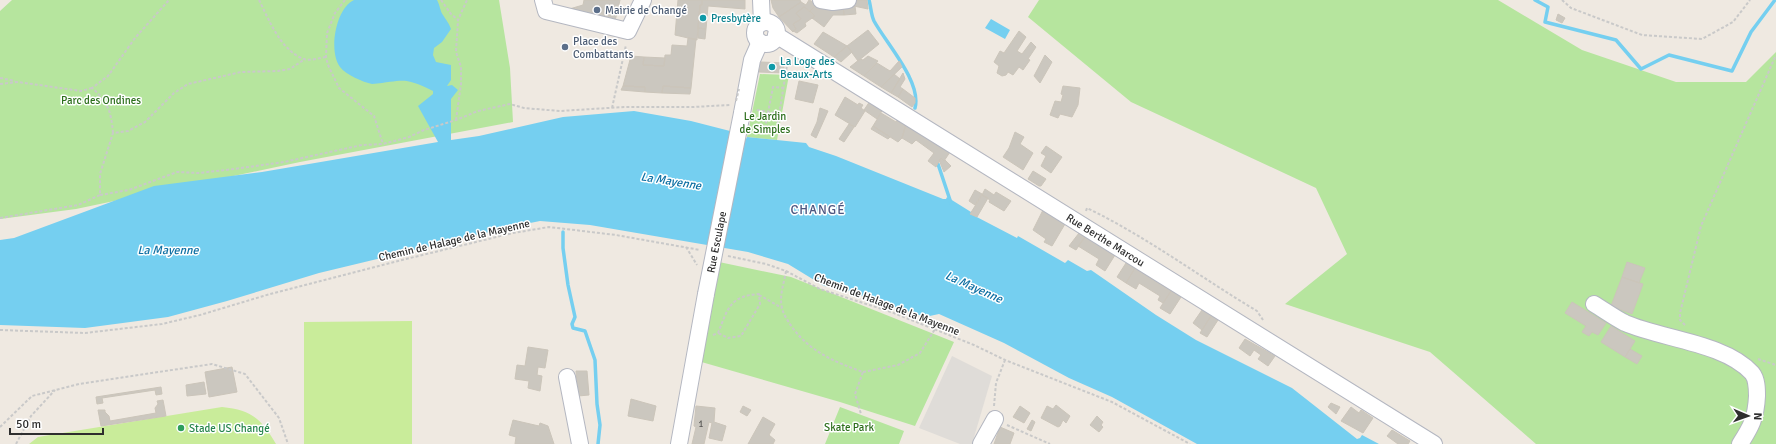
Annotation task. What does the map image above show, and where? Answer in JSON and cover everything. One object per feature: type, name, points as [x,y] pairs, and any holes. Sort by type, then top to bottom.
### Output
[{"type":"street","points":[[543,0],[546,11],[628,31],[643,0]]},
{"type":"street","points":[[761,0],[762,23],[756,30],[756,37],[760,42],[770,43],[776,35],[774,26],[768,23],[762,23]]},
{"type":"street","points":[[821,0],[833,2],[848,0]]},
{"type":"street","name":"Rue Berthe Marcou","points":[[776,35],[1434,444]]},
{"type":"street","name":"Rue Esculape","points":[[679,444],[706,294],[752,60],[760,42]]},
{"type":"street","points":[[1594,304],[1626,323],[1720,352],[1737,361],[1753,374],[1757,387],[1756,405],[1752,426],[1740,444]]},
{"type":"street","points":[[567,377],[580,444]]},
{"type":"street","points":[[981,444],[995,419]]},
{"type":"path","points":[[0,78],[81,91],[92,88],[108,76],[135,38],[169,0]]},
{"type":"path","points":[[260,0],[271,26],[280,39],[293,52],[305,59]]},
{"type":"path","points":[[345,0],[335,13],[327,33],[326,57],[328,65],[339,88],[374,116],[383,144]]},
{"type":"path","points":[[441,0],[451,14],[458,20]]},
{"type":"path","points":[[456,120],[461,84],[461,67],[456,52],[458,20],[467,0]]},
{"type":"path","points":[[1562,0],[1571,8],[1642,34],[1702,39],[1733,22],[1750,0]]},
{"type":"path","points":[[612,108],[628,31]]},
{"type":"path","points":[[776,134],[791,44]]},
{"type":"path","points":[[1686,326],[1680,320],[1680,313],[1701,226],[1776,55]]},
{"type":"path","points":[[113,133],[128,131],[145,122],[174,93],[188,84],[241,72],[290,69],[305,59],[326,57]]},
{"type":"path","points":[[0,84],[18,82]]},
{"type":"path","points":[[764,133],[773,87],[784,88]]},
{"type":"path","points":[[92,88],[103,98],[110,110],[113,133],[100,174],[100,195]]},
{"type":"path","points":[[0,218],[78,205],[100,195],[129,190],[177,172],[234,169],[284,162],[362,145],[383,144],[409,137],[424,130],[478,111],[510,104],[524,108],[560,111],[612,108],[693,108],[743,109],[780,114]]},
{"type":"path","name":"Chemin de Halage de la Mayenne","points":[[0,330],[85,333],[162,324],[207,313],[270,294],[429,254],[513,233],[549,227],[616,235],[700,250]]},
{"type":"path","points":[[686,247],[697,265]]},
{"type":"path","name":"Chemin de Halage de la Mayenne","points":[[722,255],[766,264],[786,271],[820,289],[885,310],[935,329],[1005,360],[1112,402],[1190,444]]},
{"type":"path","points":[[786,271],[781,290],[782,308],[787,320],[799,337],[817,352],[836,362],[864,372],[898,366],[920,353],[935,329]]},
{"type":"path","points":[[699,338],[708,337],[718,333],[730,304],[739,298],[758,294],[782,308]]},
{"type":"path","points":[[718,333],[728,338],[741,336],[760,304],[758,294]]},
{"type":"path","points":[[1756,362],[1755,358],[1776,365]]},
{"type":"path","points":[[1005,360],[996,383],[994,405],[995,419],[1050,444]]},
{"type":"path","points":[[0,426],[32,396],[79,384],[212,364],[245,374],[279,418],[288,444]]},
{"type":"path","points":[[861,414],[855,394],[864,372]]},
{"type":"path","points":[[16,444],[31,416],[56,390]]},
{"type":"green space","name":"Parc des Ondines","points":[[12,0],[499,0],[510,68],[513,122],[300,162],[76,209],[0,219],[0,11]]},
{"type":"green space","points":[[1039,0],[1498,0],[1582,50],[1676,82],[1746,82],[1776,52],[1776,444],[1536,444],[1430,352],[1285,304],[1347,254],[1316,188],[1131,102],[1028,17]]},
{"type":"green space","name":"Le Jardin de Simples","points":[[760,74],[789,75],[777,140],[747,137]]},
{"type":"green space","points":[[719,262],[791,277],[954,342],[915,426],[840,402],[698,361]]},
{"type":"green space","points":[[412,321],[412,444],[304,444],[304,322]]},
{"type":"green space","name":"Stade US Changé","points":[[222,407],[232,408],[255,417],[276,444],[29,444],[38,437]]},
{"type":"green space","name":"Skate Park","points":[[840,407],[904,431],[899,444],[825,444]]},
{"type":"shaded area","points":[[952,356],[992,376],[972,444],[960,444],[919,428]]},
{"type":"water","name":"La Mayenne","points":[[354,0],[437,0],[451,29],[442,42],[434,48],[433,55],[436,62],[451,65],[451,80],[447,86],[452,85],[458,90],[451,99],[451,140],[479,136],[563,117],[634,111],[691,121],[730,131],[730,135],[746,139],[747,137],[806,143],[809,147],[836,156],[943,199],[946,199],[947,197],[971,212],[971,214],[1017,238],[1018,236],[1065,263],[1068,260],[1087,271],[1091,270],[1156,315],[1196,340],[1292,388],[1357,439],[1362,435],[1379,444],[1197,444],[1112,397],[1069,378],[1004,343],[939,314],[925,317],[844,289],[824,286],[788,264],[748,252],[590,225],[540,221],[506,228],[319,273],[168,317],[85,328],[0,325],[0,240],[14,238],[154,186],[262,172],[438,142],[418,106],[433,94],[433,91],[409,81],[372,84],[350,75],[340,67],[336,60],[334,41],[338,20],[348,5]]},
{"type":"water","points":[[991,19],[1010,30],[1005,39],[985,28]]},
{"type":"building","name":"Mairie de Changé","points":[[584,0],[620,0],[615,21],[576,11],[577,8],[566,10],[583,5]]},
{"type":"building","points":[[678,0],[702,0],[702,5],[700,5],[697,40],[675,35]]},
{"type":"building","name":"Presbytère","points":[[702,0],[745,0],[745,9],[708,6],[706,29],[698,28],[700,5],[702,5]]},
{"type":"building","points":[[771,0],[800,0],[801,2],[779,17],[773,8]]},
{"type":"building","points":[[809,0],[817,4],[810,11],[804,7],[796,13],[801,19],[793,24],[796,29],[793,32],[779,17],[801,2],[806,5]]},
{"type":"building","points":[[854,0],[867,0],[868,9],[849,5]]},
{"type":"building","points":[[817,4],[843,6],[844,15],[833,15],[824,27],[812,18],[815,16],[810,11]]},
{"type":"building","points":[[843,6],[855,6],[856,14],[844,15]]},
{"type":"building","points":[[804,7],[815,16],[805,23],[806,26],[797,33],[793,31],[796,29],[793,24],[801,19],[796,13]]},
{"type":"building","points":[[1558,14],[1565,18],[1562,23],[1556,20]]},
{"type":"building","points":[[698,28],[706,29],[705,39],[698,38]]},
{"type":"building","points":[[868,30],[879,44],[858,61],[847,46]]},
{"type":"building","points":[[1019,31],[1026,37],[1017,51],[1022,54],[1031,42],[1036,47],[1023,70],[1019,67],[1013,75],[1008,72],[1006,75],[1002,76],[997,73],[999,66],[994,62],[1000,51],[1004,53]]},
{"type":"building","points":[[823,32],[847,46],[834,57],[814,44]]},
{"type":"building","points":[[688,38],[696,39],[691,88],[663,86],[662,93],[645,92],[645,87],[623,86],[631,56],[644,57],[643,65],[664,66],[665,55],[671,55],[672,45],[687,46]]},
{"type":"building","points":[[847,46],[852,52],[841,62],[834,57]]},
{"type":"building","points":[[1045,55],[1052,62],[1040,83],[1034,76]]},
{"type":"building","points":[[868,56],[878,61],[864,76],[850,67],[860,59],[863,60]]},
{"type":"building","points":[[644,57],[665,58],[664,66],[643,65]]},
{"type":"building","points":[[899,61],[902,67],[881,87],[864,76],[877,63],[890,71]]},
{"type":"building","points":[[761,62],[784,63],[784,73],[759,72]]},
{"type":"building","points":[[903,73],[905,79],[900,87],[903,89],[898,97],[891,93]]},
{"type":"building","points":[[894,74],[900,79],[891,93],[881,87]]},
{"type":"building","points":[[799,81],[818,85],[813,103],[795,99]]},
{"type":"building","points":[[623,86],[645,87],[645,92],[621,90]]},
{"type":"building","points":[[663,86],[691,88],[690,94],[662,93]]},
{"type":"building","points":[[1063,86],[1080,88],[1078,105],[1072,117],[1060,114],[1058,118],[1050,115],[1055,101],[1061,102]]},
{"type":"building","points":[[903,89],[915,98],[915,103],[912,107],[898,97]]},
{"type":"building","points":[[845,97],[858,105],[859,103],[863,105],[861,108],[865,111],[855,127],[835,115]]},
{"type":"building","points":[[870,101],[883,109],[877,119],[864,110]]},
{"type":"building","points":[[820,108],[828,111],[816,138],[811,135],[817,122]]},
{"type":"building","points":[[881,113],[896,122],[898,119],[906,124],[902,138],[898,142],[873,126]]},
{"type":"building","points":[[849,124],[854,127],[844,142],[839,139]]},
{"type":"building","points":[[906,124],[950,152],[944,161],[941,158],[936,167],[928,161],[934,153],[916,140],[912,144],[902,138]]},
{"type":"building","points":[[873,126],[890,137],[888,139],[871,129]]},
{"type":"building","points":[[1015,132],[1024,137],[1020,144],[1033,153],[1023,170],[1003,157],[1009,148]]},
{"type":"building","points":[[1046,146],[1062,157],[1051,173],[1041,166],[1046,156],[1041,153]]},
{"type":"building","points":[[941,158],[951,166],[944,172],[939,160]]},
{"type":"building","points":[[1033,171],[1046,179],[1041,186],[1028,179]]},
{"type":"building","points":[[985,189],[994,195],[996,192],[1011,201],[1004,211],[989,202],[990,200],[982,195]]},
{"type":"building","points":[[975,190],[982,194],[975,205],[969,201]]},
{"type":"building","points":[[982,195],[988,198],[977,217],[970,214]]},
{"type":"building","points":[[1043,210],[1065,224],[1052,246],[1044,242],[1046,239],[1033,230]]},
{"type":"building","points":[[1079,233],[1085,237],[1076,250],[1069,246]]},
{"type":"building","points":[[1085,237],[1115,255],[1105,271],[1096,265],[1099,259],[1078,246]]},
{"type":"building","points":[[1627,262],[1645,268],[1639,283],[1622,277]]},
{"type":"building","points":[[1126,263],[1135,268],[1126,283],[1117,277]]},
{"type":"building","points":[[1135,268],[1171,291],[1163,303],[1158,300],[1160,296],[1139,283],[1136,289],[1126,283]]},
{"type":"building","points":[[1622,277],[1643,284],[1632,314],[1611,306]]},
{"type":"building","points":[[1171,291],[1181,297],[1170,314],[1160,308]]},
{"type":"building","points":[[1572,302],[1606,323],[1598,335],[1592,332],[1589,336],[1582,332],[1586,326],[1565,313]]},
{"type":"building","points":[[1202,310],[1211,316],[1202,330],[1193,323]]},
{"type":"building","points":[[1211,316],[1218,320],[1207,337],[1200,333]]},
{"type":"building","points":[[1611,326],[1635,341],[1625,357],[1601,342]]},
{"type":"building","points":[[1245,339],[1275,356],[1268,366],[1258,359],[1261,355],[1254,350],[1250,356],[1239,348]]},
{"type":"building","points":[[528,347],[548,350],[545,368],[538,367],[537,375],[542,376],[540,391],[528,388],[529,381],[515,379],[517,365],[525,366]]},
{"type":"building","points":[[1630,349],[1642,356],[1637,364],[1625,357]]},
{"type":"building","points":[[232,367],[237,392],[209,397],[205,372]]},
{"type":"building","points":[[576,371],[587,371],[589,395],[578,396]]},
{"type":"building","points":[[204,382],[206,394],[187,396],[186,385]]},
{"type":"building","points":[[161,387],[162,394],[156,395],[155,390],[102,398],[103,403],[97,404],[96,397]]},
{"type":"building","points":[[631,399],[656,406],[653,421],[628,416]]},
{"type":"building","points":[[163,400],[166,416],[101,426],[98,410],[105,410],[110,421],[156,413],[155,408],[158,404],[157,401]]},
{"type":"building","points":[[1331,403],[1340,407],[1336,414],[1328,407]]},
{"type":"building","points":[[1056,405],[1070,416],[1066,423],[1063,420],[1058,427],[1041,418],[1047,406],[1053,409]]},
{"type":"building","points":[[696,406],[715,408],[714,422],[726,426],[722,441],[709,438],[712,423],[709,422],[704,444],[692,444],[696,427],[694,426]]},
{"type":"building","points":[[743,406],[751,410],[747,416],[740,412]]},
{"type":"building","points":[[1020,406],[1030,413],[1024,423],[1013,417]]},
{"type":"building","points":[[1351,407],[1359,413],[1361,410],[1373,418],[1363,433],[1341,421]]},
{"type":"building","points":[[1097,416],[1103,422],[1101,425],[1103,427],[1099,432],[1090,425]]},
{"type":"building","points":[[763,417],[775,424],[769,435],[775,440],[773,444],[748,444]]},
{"type":"building","points":[[513,420],[539,426],[540,423],[548,426],[554,444],[515,444],[516,437],[509,435]]},
{"type":"building","points":[[1032,420],[1035,422],[1031,431],[1027,429]]},
{"type":"building","points":[[1000,427],[1014,433],[1010,444],[994,444]]},
{"type":"building","points":[[1392,430],[1410,441],[1408,444],[1398,444],[1387,436]]},
{"type":"waterway","points":[[869,0],[874,21],[902,63],[908,75],[916,98],[915,108]]},
{"type":"waterway","points":[[1535,0],[1548,7],[1545,22],[1616,40],[1641,69],[1669,55],[1732,71],[1751,32],[1775,0]]},
{"type":"waterway","points":[[938,164],[951,203]]},
{"type":"waterway","points":[[563,232],[563,248],[568,285],[575,317],[572,324],[573,328],[585,331],[595,360],[597,404],[600,425],[598,444]]},
{"type":"place","name":"Mairie de Changé","points":[[597,10]]},
{"type":"place","name":"Presbytère","points":[[703,18]]},
{"type":"place","name":"Place des Combattants","points":[[565,47]]},
{"type":"place","name":"La Loge des Beaux-Arts","points":[[772,67]]},
{"type":"place","name":"Stade US Changé","points":[[181,428]]},
{"type":"district","name":"CHANGÉ","points":[[818,209]]}]
